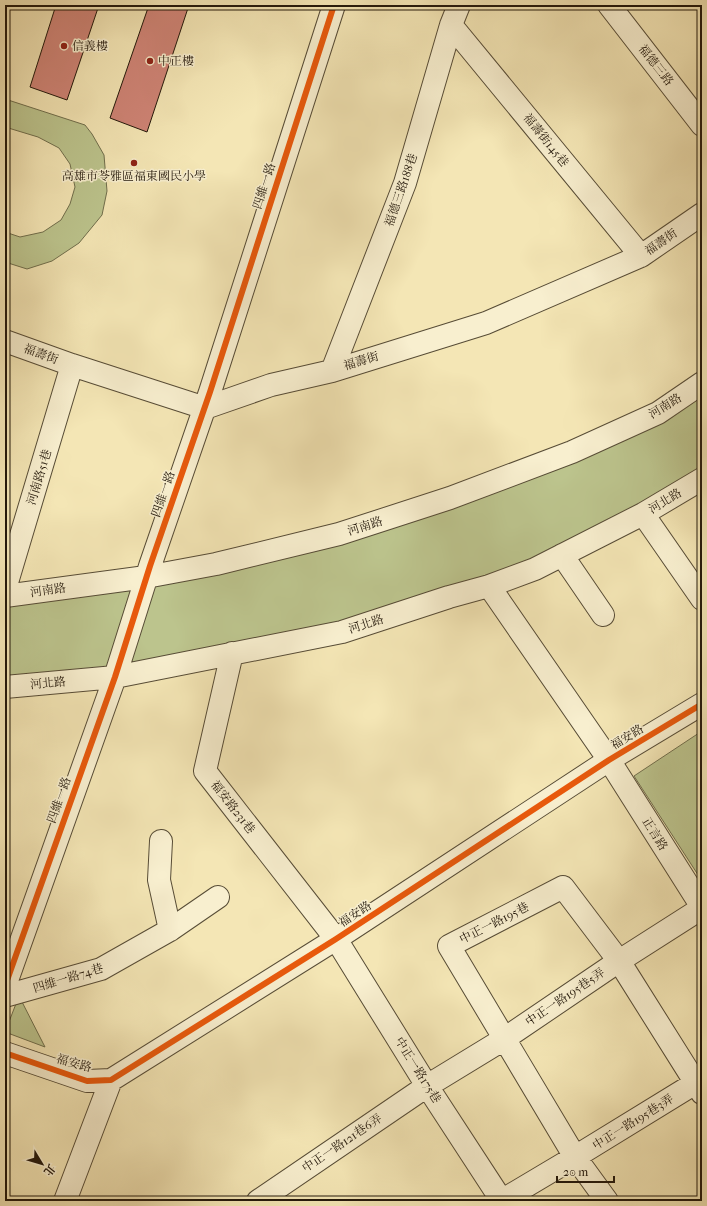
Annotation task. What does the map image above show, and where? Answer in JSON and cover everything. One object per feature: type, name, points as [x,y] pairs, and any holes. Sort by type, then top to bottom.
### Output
[{"type":"street","name":"四維一路","points":[[5,986],[115,677],[146,577],[204,408],[334,5]]},
{"type":"street","name":"福德三路","points":[[609,5],[702,125]]},
{"type":"street","name":"福壽街145巷","points":[[455,15],[641,256]]},
{"type":"street","name":"福德三路188巷","points":[[332,370],[405,183],[455,15]]},
{"type":"street","name":"福壽街","points":[[5,341],[72,365],[204,408],[271,385],[332,370],[486,323],[641,256],[702,214]]},
{"type":"street","name":"河南路51巷","points":[[5,589],[72,365]]},
{"type":"street","name":"河南路","points":[[5,596],[146,577],[216,564],[339,534],[450,498],[579,449],[658,413],[702,383]]},
{"type":"street","name":"河北路","points":[[5,687],[115,677],[342,632],[449,597],[489,586],[535,569],[643,514],[702,479]]},
{"type":"street","points":[[643,514],[702,599]]},
{"type":"street","points":[[562,555],[603,615]]},
{"type":"street","name":"正言路","points":[[489,586],[609,760],[702,908]]},
{"type":"street","name":"福安路231巷","points":[[232,653],[205,771],[336,939]]},
{"type":"street","name":"福安路","points":[[5,1053],[87,1081],[111,1080],[336,939],[609,760],[702,704]]},
{"type":"street","points":[[160,841],[159,880],[170,930]]},
{"type":"street","name":"中正一路195巷","points":[[607,1201],[576,1157],[449,946],[563,887],[619,961],[700,1085]]},
{"type":"street","name":"四維一路74巷","points":[[5,996],[101,969],[170,930],[218,897]]},
{"type":"street","name":"中正一路195巷5弄","points":[[427,1086],[504,1039],[619,961],[702,908]]},
{"type":"street","name":"中正一路175巷","points":[[336,939],[427,1086],[501,1201]]},
{"type":"street","points":[[65,1201],[111,1080]]},
{"type":"street","name":"中正一路195巷3弄","points":[[501,1201],[700,1085]]},
{"type":"street","name":"中正一路121巷6弄","points":[[258,1201],[427,1086]]},
{"type":"green space","points":[[5,99],[85,125],[104,155],[107,191],[102,215],[79,243],[52,261],[27,269],[5,262],[5,232],[20,237],[43,232],[61,220],[70,204],[75,187],[70,164],[59,148],[38,137],[5,127]]},
{"type":"green space","points":[[702,393],[702,474],[530,561],[340,624],[127,666],[5,678],[5,606],[216,574]]},
{"type":"green space","points":[[702,731],[702,881],[634,776]]},
{"type":"green space","points":[[19,996],[45,1047],[5,1032]]},
{"type":"building","name":"信義樓","points":[[56,5],[99,5],[67,100],[30,87]]},
{"type":"building","name":"中正樓","points":[[149,5],[189,5],[147,132],[110,118]]},
{"type":"cycle path","points":[[5,986],[115,677],[150,566],[210,392],[334,5]]},
{"type":"cycle path","points":[[5,1053],[87,1081],[111,1080],[336,939],[609,760],[702,704]]},
{"type":"place","name":"信義樓","points":[[64,46]]},
{"type":"place","name":"中正樓","points":[[150,61]]},
{"type":"place","name":"高雄市苓雅區福東國民小學","points":[[134,163]]}]
